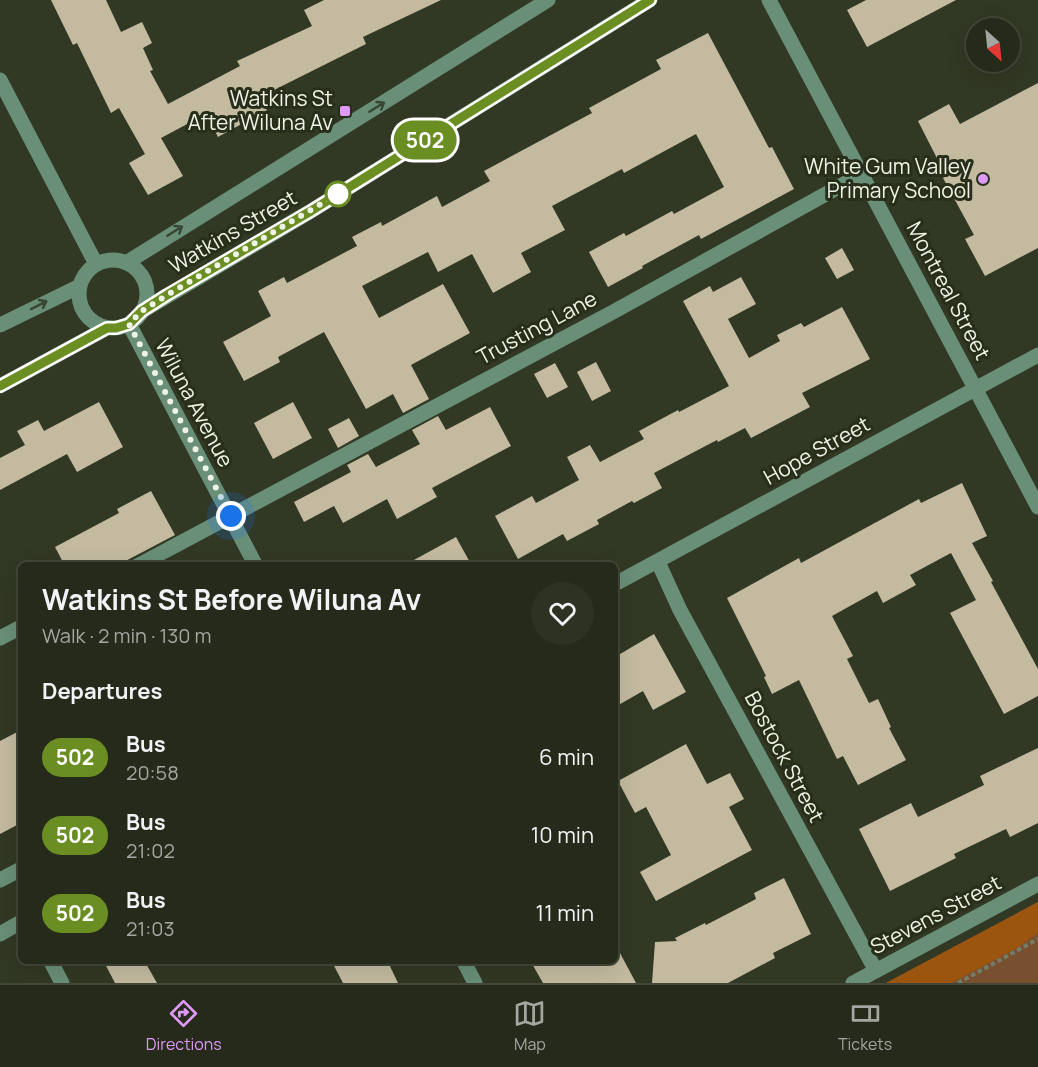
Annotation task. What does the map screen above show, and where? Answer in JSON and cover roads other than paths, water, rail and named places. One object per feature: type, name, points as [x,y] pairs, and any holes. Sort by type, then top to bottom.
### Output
[{"type":"street","name":"Watkins Street","points":[[126,263],[548,0]]},
{"type":"street","name":"Watkins Street","points":[[142,311],[311,211],[650,0]]},
{"type":"street","name":"Montreal Street","points":[[769,0],[1038,507]]},
{"type":"street","points":[[0,80],[96,264]]},
{"type":"street","name":"Trusting Lane","points":[[145,562],[613,312],[862,174]]},
{"type":"street","points":[[111,260],[126,263],[141,274],[147,292],[142,311],[129,324],[107,328],[93,322],[82,310],[78,294],[80,286],[89,270],[96,264],[111,260]]},
{"type":"street","points":[[0,325],[80,286]]},
{"type":"street","name":"Wiluna Avenue","points":[[129,324],[254,562]]},
{"type":"street","points":[[0,386],[107,328]]},
{"type":"street","name":"Hope Street","points":[[618,582],[1038,355]]},
{"type":"street","name":"Bostock Street","points":[[658,562],[680,610],[876,971]]},
{"type":"street","points":[[0,638],[18,629]]},
{"type":"street","points":[[0,880],[18,871]]},
{"type":"street","name":"Stevens Street","points":[[853,983],[1038,884]]},
{"type":"street","points":[[0,934],[18,924]]},
{"type":"street","points":[[52,964],[62,983]]},
{"type":"street","points":[[465,964],[475,983]]},
{"type":"place","name":"Watkins St After Wiluna Av","points":[[345,111]]},
{"type":"place","name":"White Gum Valley Primary School","points":[[983,179]]}]
